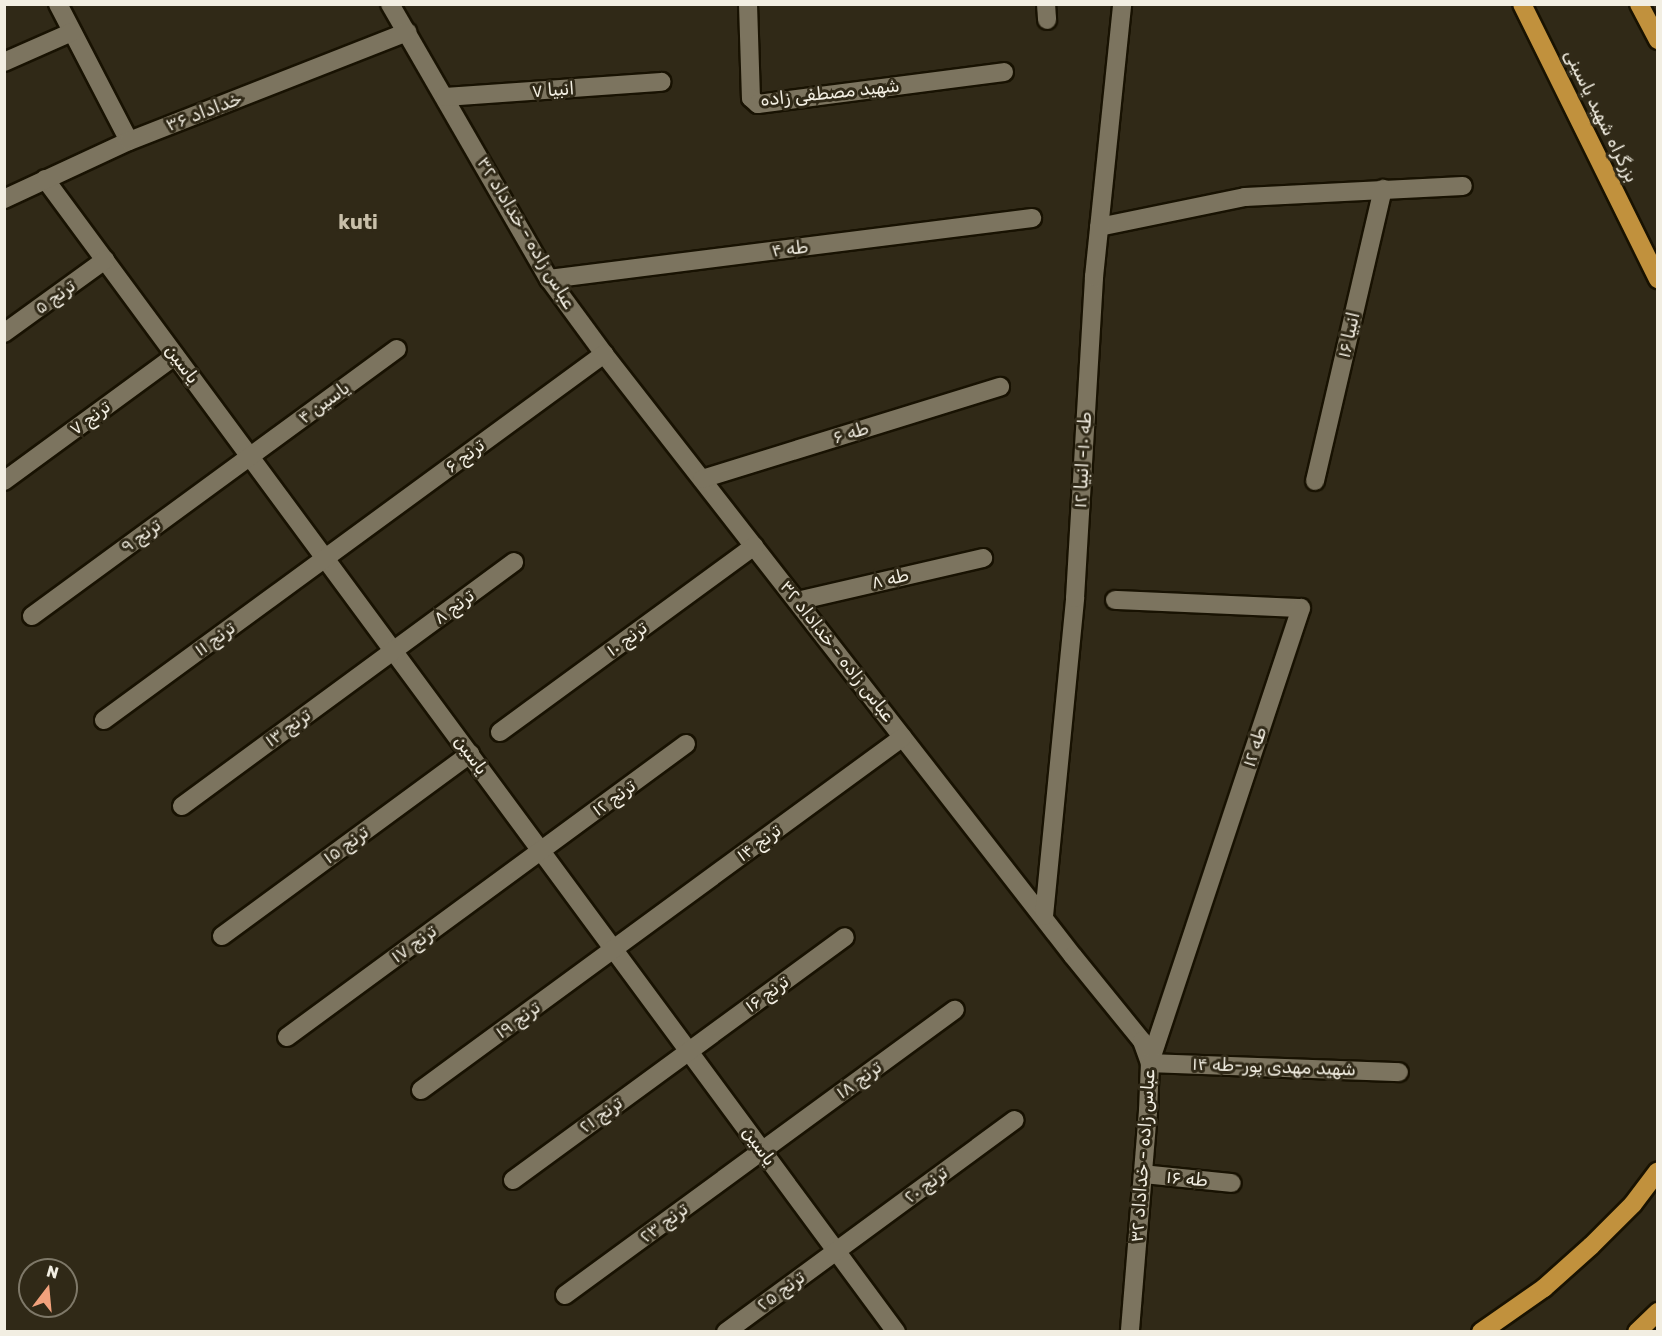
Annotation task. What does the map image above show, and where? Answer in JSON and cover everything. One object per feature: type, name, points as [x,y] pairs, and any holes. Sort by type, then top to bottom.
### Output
[{"type":"highway","name":"بزرگراه شهید یاسینی","points":[[1522,4],[1658,279]]},
{"type":"highway","points":[[1639,4],[1658,40]]},
{"type":"highway","points":[[1481,1332],[1544,1288],[1591,1246],[1633,1204],[1658,1171]]},
{"type":"highway","points":[[1637,1332],[1658,1312]]},
{"type":"street","points":[[58,4],[129,141]]},
{"type":"street","name":"عباس زاده - خداداد ۳۲","points":[[390,4],[549,279],[702,480],[1142,1041],[1150,1063],[1130,1332]]},
{"type":"street","name":"شهید مصطفی زاده","points":[[748,4],[751,98],[758,104],[1004,72]]},
{"type":"street","name":"طه ۱۰- انبیا ۱۲","points":[[1044,916],[1075,598],[1099,227],[1122,4]]},
{"type":"street","points":[[4,62],[72,32]]},
{"type":"street","name":"خداداد ۳۶","points":[[4,199],[129,141],[407,32]]},
{"type":"street","name":"انبیا ۷","points":[[445,97],[661,82]]},
{"type":"street","name":"یاسین","points":[[45,179],[896,1331]]},
{"type":"street","points":[[1099,227],[1245,197],[1463,186]]},
{"type":"street","name":"انبیا ۱۶","points":[[1315,481],[1383,189]]},
{"type":"street","name":"طه ۴","points":[[549,279],[1032,218]]},
{"type":"street","name":"ترنج ۵","points":[[4,333],[105,260]]},
{"type":"street","name":"یاسین ۴","points":[[250,456],[397,349]]},
{"type":"street","name":"ترنج ۶","points":[[325,558],[604,354]]},
{"type":"street","name":"ترنج ۷","points":[[4,481],[176,356]]},
{"type":"street","name":"طه ۶","points":[[702,480],[1000,387]]},
{"type":"street","name":"ترنج ۹","points":[[32,616],[250,456]]},
{"type":"street","name":"ترنج ۱۰","points":[[500,732],[754,546]]},
{"type":"street","name":"ترنج ۱۱","points":[[104,720],[325,558]]},
{"type":"street","name":"طه ۸","points":[[797,601],[982,558]]},
{"type":"street","name":"ترنج ۸","points":[[393,651],[514,562]]},
{"type":"street","name":"طه ۱۲","points":[[1115,600],[1301,608],[1150,1063]]},
{"type":"street","name":"ترنج ۱۳","points":[[182,806],[393,651]]},
{"type":"street","name":"ترنج ۱۴","points":[[614,949],[903,737]]},
{"type":"street","name":"ترنج ۱۲","points":[[541,851],[686,744]]},
{"type":"street","name":"ترنج ۱۵","points":[[222,936],[470,754]]},
{"type":"street","name":"ترنج ۱۷","points":[[287,1036],[541,851]]},
{"type":"street","name":"ترنج ۱۶","points":[[689,1051],[845,937]]},
{"type":"street","name":"ترنج ۱۹","points":[[421,1090],[614,949]]},
{"type":"street","name":"ترنج ۱۸","points":[[763,1150],[955,1010]]},
{"type":"street","name":"ترنج ۲۱","points":[[513,1180],[689,1051]]},
{"type":"street","name":"شهید مهدی پور-طه ۱۴","points":[[1150,1063],[1399,1072]]},
{"type":"street","name":"ترنج ۲۰","points":[[837,1250],[1015,1120]]},
{"type":"street","name":"ترنج ۲۳","points":[[565,1295],[763,1150]]},
{"type":"street","name":"طه ۱۶","points":[[1143,1174],[1232,1183]]},
{"type":"street","name":"ترنج ۲۵","points":[[726,1332],[837,1250]]},
{"type":"district","name":"kuti","points":[[358,222]]}]
